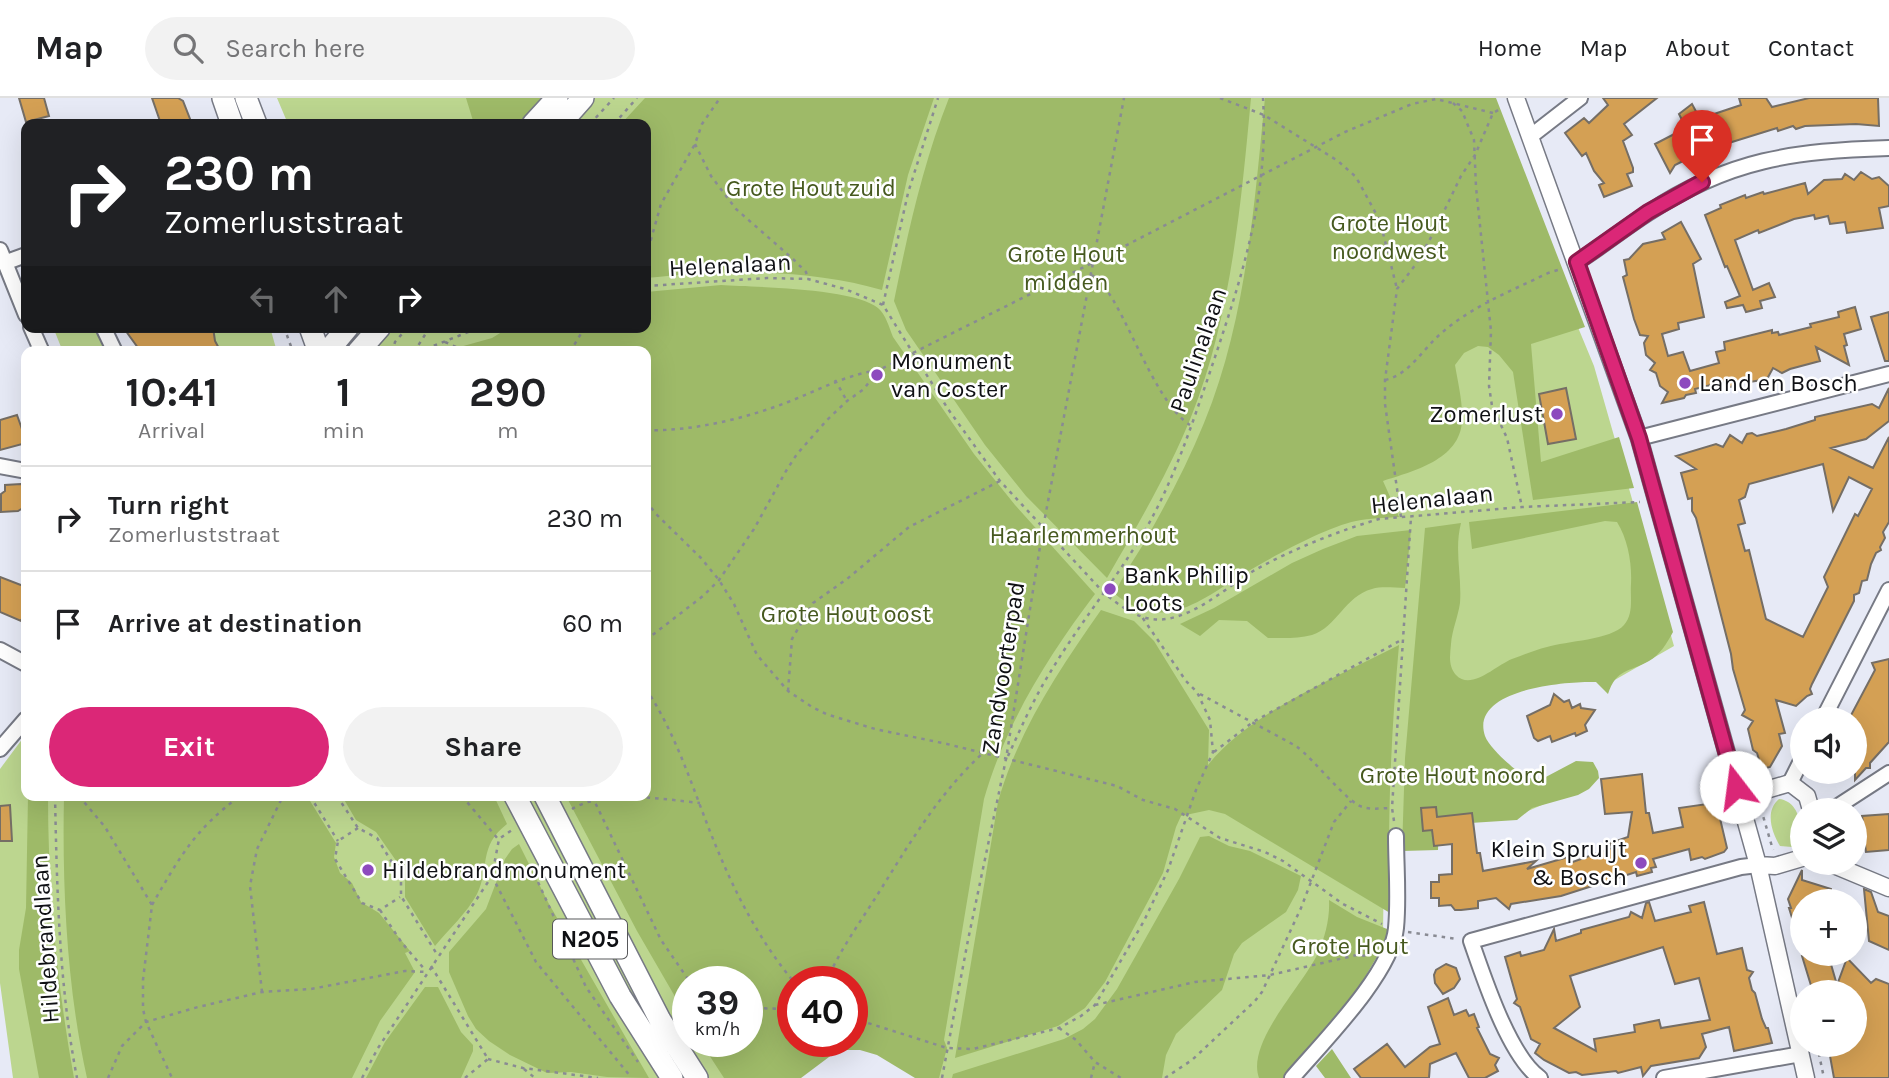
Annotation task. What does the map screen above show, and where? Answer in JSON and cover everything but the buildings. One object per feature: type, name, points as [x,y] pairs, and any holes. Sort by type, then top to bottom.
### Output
[{"type":"main road","points":[[223,98],[230,119]]},
{"type":"main road","points":[[246,98],[254,119]]},
{"type":"main road","points":[[538,119],[557,98]]},
{"type":"main road","points":[[564,119],[583,98]]},
{"type":"main road","name":"N205","points":[[517,801],[620,996],[672,1078]]},
{"type":"main road","name":"N205","points":[[548,801],[660,1020],[697,1078]]},
{"type":"street","points":[[1531,136],[1580,98]]},
{"type":"street","points":[[1510,103],[1531,136],[1572,265],[1639,438],[1758,865],[1790,1006]]},
{"type":"street","points":[[1572,265],[1648,212],[1702,182],[1743,166],[1787,155],[1825,150],[1889,148]]},
{"type":"street","points":[[21,255],[2,257],[21,303]]},
{"type":"street","points":[[1639,438],[1889,374]]},
{"type":"street","points":[[0,466],[21,470]]},
{"type":"street","points":[[1829,707],[1889,590]]},
{"type":"street","points":[[0,650],[21,661]]},
{"type":"street","points":[[0,749],[21,725]]},
{"type":"street","points":[[1850,798],[1889,773]]},
{"type":"street","points":[[1739,798],[1790,783]]},
{"type":"street","points":[[1791,784],[1808,798]]},
{"type":"street","points":[[1292,1078],[1340,1022],[1387,958],[1396,930],[1396,836]]},
{"type":"street","points":[[1541,1078],[1527,1066],[1517,1051],[1488,988],[1471,941],[1741,867],[1775,866],[1790,862]]},
{"type":"street","points":[[1858,875],[1889,888]]},
{"type":"street","points":[[1664,1078],[1790,1056]]},
{"type":"street","points":[[1802,1057],[1806,1078]]},
{"type":"path","points":[[595,119],[614,98]]},
{"type":"path","points":[[618,119],[637,98]]},
{"type":"path","points":[[651,240],[662,204],[695,144],[702,124],[720,98]]},
{"type":"path","points":[[938,98],[908,192],[883,305],[948,409],[1000,481],[1104,593],[1120,606],[1142,617],[1186,681],[1197,692],[1310,756],[1351,801],[1364,808],[1392,808]]},
{"type":"path","name":"Zandvoorterpad","points":[[942,1078],[988,838],[1006,759],[1044,528],[1124,98]]},
{"type":"path","points":[[1220,98],[1264,115],[1347,168],[1368,196],[1380,221],[1397,289],[1385,380],[1385,404],[1402,518]]},
{"type":"path","name":"Paulinalaan","points":[[1006,759],[1051,672],[1147,526],[1165,492],[1191,426],[1238,288],[1253,230],[1263,175],[1263,98]]},
{"type":"path","points":[[651,430],[692,428],[739,416],[786,402],[835,380],[878,370],[1094,262],[1315,146],[1412,104],[1436,99],[1493,113]]},
{"type":"path","points":[[1452,103],[1462,110],[1474,140],[1475,187],[1491,331],[1489,386],[1492,406],[1507,438],[1522,507]]},
{"type":"path","points":[[1397,289],[1416,264],[1461,176],[1475,155],[1493,113],[1510,103]]},
{"type":"path","points":[[695,144],[711,176],[736,209],[793,259],[806,272],[808,279]]},
{"type":"path","points":[[1385,380],[1408,367],[1437,337],[1470,311],[1548,273],[1572,265]]},
{"type":"path","points":[[1091,275],[1102,284],[1115,305],[1161,391],[1191,426]]},
{"type":"path","name":"Helenalaan","points":[[651,286],[767,278],[808,279],[845,289],[883,305]]},
{"type":"path","points":[[433,346],[467,333]]},
{"type":"path","points":[[445,342],[454,346]]},
{"type":"path","points":[[651,636],[703,596],[719,580],[754,529],[791,462],[846,401],[864,389],[878,370]]},
{"type":"path","points":[[835,380],[846,401]]},
{"type":"path","points":[[788,691],[792,639],[813,603],[847,579],[909,527],[1000,481]]},
{"type":"path","name":"Helenalaan","points":[[1142,617],[1166,619],[1187,612],[1256,569],[1357,526],[1380,519],[1522,507],[1635,503],[1643,500]]},
{"type":"path","points":[[651,508],[719,580],[734,604],[757,655],[788,691],[826,714],[875,729],[1117,786],[1143,800],[1175,809],[1220,838],[1274,857],[1370,920],[1396,930],[1471,941]]},
{"type":"path","points":[[1396,836],[1392,808],[1411,517]]},
{"type":"path","points":[[1213,752],[1253,722],[1403,639]]},
{"type":"path","points":[[868,1023],[947,1048],[973,1049],[1059,1028],[1095,1005],[1144,921],[1168,870],[1213,752],[1210,720],[1197,692]]},
{"type":"path","points":[[651,696],[659,708],[733,885],[783,966]]},
{"type":"path","points":[[835,966],[923,823],[964,771],[983,753]]},
{"type":"path","points":[[651,798],[700,803]]},
{"type":"path","name":"Hildebrandlaan","points":[[55,801],[59,935],[67,1022],[77,1078]]},
{"type":"path","points":[[83,801],[105,827],[152,905]]},
{"type":"path","points":[[172,1078],[146,1022],[144,1009],[143,980],[152,905],[185,848],[202,828],[234,801]]},
{"type":"path","points":[[262,992],[250,886],[257,849],[281,801]]},
{"type":"path","points":[[313,801],[338,841],[335,859],[362,903],[380,910],[402,943],[427,972]]},
{"type":"path","points":[[340,801],[358,828],[377,838],[401,877],[401,896],[438,956]]},
{"type":"path","points":[[466,801],[499,839]]},
{"type":"path","points":[[570,810],[584,801]]},
{"type":"path","points":[[594,801],[661,940],[679,966]]},
{"type":"path","points":[[1165,1078],[1192,1060],[1255,1001],[1293,928],[1334,822],[1351,801]]},
{"type":"path","points":[[362,1078],[378,1048],[492,876],[499,839],[527,821]]},
{"type":"path","points":[[338,841],[358,828]]},
{"type":"path","points":[[492,876],[536,962],[631,1078]]},
{"type":"path","points":[[380,910],[401,896]]},
{"type":"path","points":[[1095,1005],[1195,982],[1270,975],[1357,955],[1387,958]]},
{"type":"path","points":[[431,966],[488,1059],[523,1068],[598,1078]]},
{"type":"path","points":[[108,1078],[122,1046],[146,1022],[262,992],[311,989],[405,971],[427,972]]},
{"type":"path","points":[[1059,1028],[1076,1040],[1095,1062],[1121,1078]]},
{"type":"path","points":[[1820,1057],[1824,1078]]},
{"type":"path","points":[[465,1078],[488,1059]]},
{"type":"path","points":[[1091,1078],[1095,1062]]},
{"type":"path","points":[[523,1068],[536,1078]]},
{"type":"green space","points":[[277,98],[467,98],[475,119],[286,119]]},
{"type":"green space","points":[[466,98],[544,98],[525,119],[472,119]]},
{"type":"green space","name":"Haarlemmerhout","points":[[470,98],[1483,98],[1594,366],[1674,646],[1606,685],[1590,678],[1516,686],[1487,705],[1478,734],[1521,780],[1583,787],[1514,817],[1429,826],[1428,845],[1384,852],[1383,936],[1283,1078],[922,1078],[868,1046],[868,966],[777,966],[777,1057],[816,1057],[793,1078],[13,1078],[0,983],[0,769],[21,741],[21,801],[651,801],[651,346],[356,346],[351,333],[651,333],[651,119],[476,119]]},
{"type":"green space","name":"Grote Hout zuid","points":[[645,98],[934,98],[908,175],[882,290],[795,274],[734,272],[651,278],[651,119],[626,119]]},
{"type":"green space","name":"Grote Hout midden","points":[[949,98],[1251,98],[1232,260],[1205,379],[1172,459],[1107,578],[1026,496],[985,445],[906,330],[894,301],[924,173]]},
{"type":"green space","name":"Grote Hout noordwest","points":[[1265,98],[1496,98],[1585,327],[1531,344],[1541,462],[1619,437],[1634,488],[1533,500],[1513,372],[1499,355],[1488,347],[1478,346],[1464,353],[1455,365],[1462,421],[1453,445],[1433,462],[1383,481],[1399,517],[1361,520],[1329,530],[1299,543],[1202,600],[1174,611],[1142,609],[1115,594],[1183,469],[1204,423],[1230,345],[1246,263]]},
{"type":"green space","name":"Grote Hout oost","points":[[721,285],[827,292],[866,301],[878,308],[893,337],[974,454],[1015,505],[1095,594],[1030,692],[993,771],[984,799],[944,1040],[947,1048],[939,1078],[915,1078],[868,1052],[868,966],[777,966],[777,1057],[829,1057],[801,1078],[724,1078],[710,1057],[763,1057],[763,966],[672,966],[672,991],[569,801],[651,801],[651,346],[463,346],[500,333],[651,333],[651,292]]},
{"type":"green space","points":[[55,333],[97,333],[105,346],[61,346]]},
{"type":"green space","points":[[214,333],[272,333],[275,346],[218,346],[213,340]]},
{"type":"green space","name":"Grote Hout noord","points":[[1637,502],[1673,632],[1666,644],[1653,658],[1619,675],[1608,694],[1596,682],[1545,686],[1506,698],[1492,707],[1484,720],[1485,736],[1492,747],[1526,778],[1542,779],[1576,761],[1593,762],[1599,778],[1589,789],[1578,795],[1532,808],[1517,820],[1439,825],[1438,850],[1402,851],[1405,758],[1425,528],[1461,523],[1458,543],[1460,603],[1450,660],[1456,675],[1469,680],[1534,651],[1599,637],[1618,630],[1629,616],[1631,576],[1627,544],[1617,522],[1605,521],[1472,549],[1469,522]]},
{"type":"green space","points":[[1411,530],[1405,588],[1380,588],[1363,593],[1321,631],[1312,635],[1268,638],[1247,621],[1219,620],[1200,636],[1180,624],[1323,549],[1357,536]]},
{"type":"green space","points":[[1101,610],[1134,621],[1154,641],[1209,730],[1208,765],[1247,728],[1271,712],[1399,645],[1390,779],[1390,913],[1225,814],[1209,810],[1181,816],[1163,873],[1105,982],[1085,1008],[1058,1026],[955,1058],[998,802],[1006,776],[1041,702]]},
{"type":"green space","points":[[1779,799],[1790,804],[1790,847],[1780,846],[1774,834],[1771,815]]},
{"type":"green space","points":[[28,801],[48,801],[55,938],[74,1078],[39,1078],[19,969],[19,950],[26,908]]},
{"type":"green space","points":[[64,801],[310,801],[336,843],[334,857],[340,873],[352,883],[361,902],[379,913],[410,951],[405,953],[415,972],[380,1021],[352,1078],[87,1078],[70,974],[64,866]]},
{"type":"green space","points":[[345,801],[496,801],[507,824],[498,832],[488,849],[481,884],[473,901],[435,946],[405,897],[405,879],[397,862],[376,832],[356,820]]},
{"type":"green space","points":[[1209,836],[1229,846],[1250,851],[1301,876],[1298,890],[1286,912],[1242,943],[1234,954],[1222,990],[1176,1034],[1166,1055],[1162,1078],[952,1078],[953,1074],[1064,1039],[1095,1019],[1117,989],[1200,837]]},
{"type":"green space","points":[[519,844],[549,904],[649,1078],[607,1077],[571,1072],[547,1073],[510,1055],[489,1041],[476,1029],[468,1016],[449,972],[449,952],[486,909],[505,859]]},
{"type":"green space","name":"Grote Hout","points":[[1329,900],[1357,917],[1392,931],[1354,996],[1287,1078],[1259,1078],[1257,1064],[1260,1048],[1318,953],[1329,914]]},
{"type":"green space","points":[[425,987],[438,987],[461,1032],[473,1045],[461,1078],[366,1078],[385,1042]]},
{"type":"green space","points":[[1332,1049],[1351,1078],[1325,1078],[1316,1066]]},
{"type":"place","name":"Monument van Coster","points":[[877,375]]},
{"type":"place","name":"Land en Bosch","points":[[1685,383]]},
{"type":"place","name":"Zomerlust","points":[[1557,414]]},
{"type":"place","name":"Bank Philip Loots","points":[[1110,589]]},
{"type":"place","name":"Klein Spruijt & Bosch","points":[[1641,863]]},
{"type":"place","name":"Hildebrandmonument","points":[[368,870]]},
{"type":"route","points":[[1702,182],[1648,212],[1577,262],[1639,438],[1736,787]]}]
